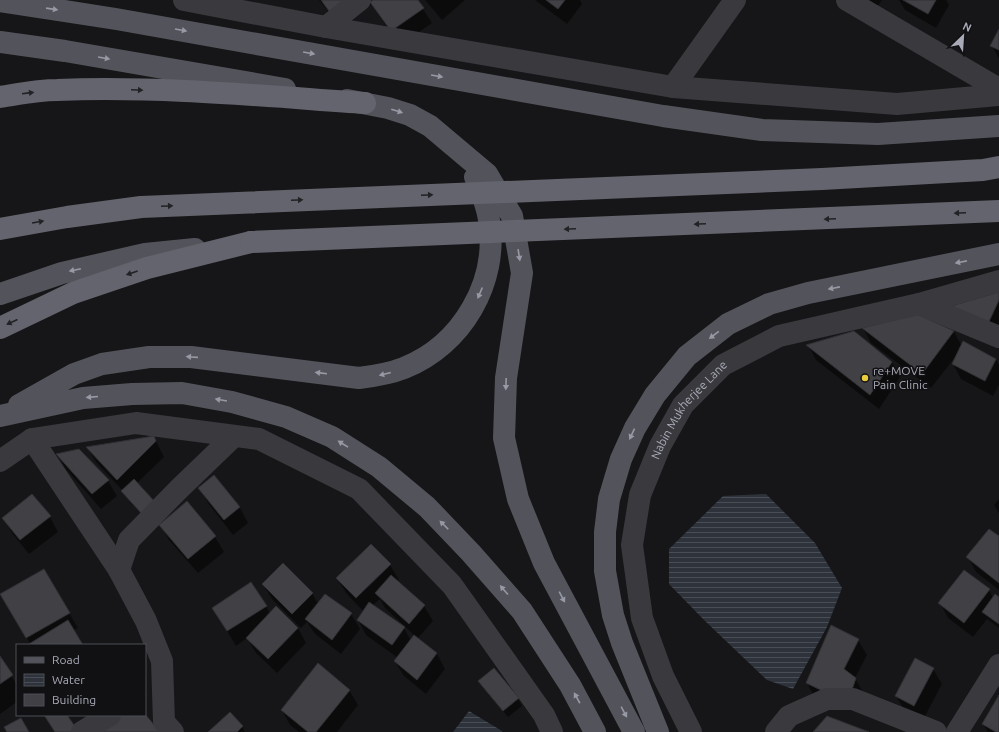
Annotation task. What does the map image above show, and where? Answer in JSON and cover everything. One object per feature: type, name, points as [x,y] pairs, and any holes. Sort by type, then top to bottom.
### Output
[{"type":"highway","points":[[0,96],[56,90],[131,90],[228,93],[365,103]]},
{"type":"highway","points":[[0,229],[67,217],[141,207],[822,179],[983,170],[999,167]]},
{"type":"highway","points":[[0,328],[73,293],[147,268],[251,242],[999,211]]},
{"type":"main road","points":[[0,2],[116,19],[663,116],[762,130],[878,134],[999,126]]},
{"type":"main road","points":[[0,42],[65,51],[365,103],[410,115],[430,126],[487,174],[512,216],[522,272],[506,378],[504,438],[518,499],[544,563],[634,732]]},
{"type":"main road","points":[[0,415],[74,374],[102,364],[149,357],[191,357],[359,378],[382,375],[404,368],[425,358],[443,344],[459,328],[472,309],[482,289],[488,267],[490,244],[489,221],[484,199],[475,178],[463,158],[448,141]]},
{"type":"main road","points":[[0,294],[62,273],[145,254],[251,242]]},
{"type":"main road","points":[[658,732],[622,643],[613,615],[605,571],[605,532],[611,493],[621,459],[635,428],[655,395],[687,356],[728,324],[769,304],[808,293],[999,254]]},
{"type":"main road","points":[[0,415],[83,398],[132,394],[182,393],[232,402],[286,417],[332,437],[379,467],[427,507],[471,552],[522,611],[570,686],[595,732]]},
{"type":"street","points":[[184,0],[247,6],[326,27],[673,87],[898,104],[999,95]]},
{"type":"street","points":[[326,27],[360,0]]},
{"type":"street","points":[[673,87],[735,0]]},
{"type":"street","points":[[847,0],[999,88]]},
{"type":"street","name":"Nabin Mukherjee Lane","points":[[691,732],[663,676],[642,618],[632,545],[640,495],[660,446],[683,406],[723,365],[779,336],[919,304],[999,281]]},
{"type":"street","points":[[919,304],[999,337]]},
{"type":"street","points":[[0,461],[32,439],[136,423],[259,440],[359,490],[452,585],[544,716],[552,732]]},
{"type":"street","points":[[119,570],[129,540],[234,436]]},
{"type":"street","points":[[32,439],[119,570],[146,621],[162,661],[154,688],[164,722],[173,732]]},
{"type":"street","points":[[957,732],[999,665]]},
{"type":"street","points":[[776,732],[789,716],[827,699],[853,699],[936,732]]},
{"type":"street","points":[[82,732],[108,716]]},
{"type":"water","points":[[766,494],[815,543],[842,588],[827,627],[793,689],[767,680],[704,620],[669,584],[669,549],[723,496]]},
{"type":"water","points":[[469,711],[502,731],[502,732],[453,732]]},
{"type":"building","points":[[321,0],[349,0],[331,14]]},
{"type":"building","points":[[373,0],[418,0],[424,8],[391,31],[370,2]]},
{"type":"building","points":[[546,0],[565,0],[558,9]]},
{"type":"building","points":[[903,0],[936,0],[928,14]]},
{"type":"building","points":[[999,29],[999,50],[990,46]]},
{"type":"building","points":[[999,292],[999,300],[986,328],[944,308]]},
{"type":"building","points":[[917,314],[954,331],[922,374],[862,328]]},
{"type":"building","name":"re+MOVE Pain Clinic","points":[[854,331],[892,362],[870,395],[806,345]]},
{"type":"building","points":[[963,341],[996,359],[985,381],[952,364]]},
{"type":"building","points":[[154,436],[156,441],[117,480],[86,447]]},
{"type":"building","points":[[79,449],[109,480],[92,494],[56,454]]},
{"type":"building","points":[[214,475],[240,507],[224,520],[198,488]]},
{"type":"building","points":[[134,479],[155,502],[142,514],[121,491]]},
{"type":"building","points":[[32,494],[51,516],[20,540],[2,518]]},
{"type":"building","points":[[187,501],[216,536],[188,559],[159,525]]},
{"type":"building","points":[[989,529],[999,536],[999,583],[966,557]]},
{"type":"building","points":[[371,544],[391,564],[356,598],[336,578]]},
{"type":"building","points":[[283,563],[313,593],[292,614],[262,584]]},
{"type":"building","points":[[44,569],[70,613],[26,638],[0,594]]},
{"type":"building","points":[[964,570],[990,589],[964,623],[938,603]]},
{"type":"building","points":[[391,575],[425,605],[409,624],[375,593]]},
{"type":"building","points":[[251,582],[267,606],[227,631],[212,608]]},
{"type":"building","points":[[325,594],[352,613],[332,640],[305,619]]},
{"type":"building","points":[[995,594],[999,597],[999,624],[982,612]]},
{"type":"building","points":[[369,602],[405,627],[392,645],[357,620]]},
{"type":"building","points":[[276,606],[298,628],[268,659],[246,638]]},
{"type":"building","points":[[68,620],[82,644],[29,644]]},
{"type":"building","points":[[831,625],[859,639],[844,669],[856,678],[852,690],[825,692],[806,683]]},
{"type":"building","points":[[414,635],[437,653],[417,680],[394,661]]},
{"type":"building","points":[[0,656],[13,675],[0,684]]},
{"type":"building","points":[[915,658],[934,668],[914,706],[895,696]]},
{"type":"building","points":[[318,663],[350,690],[316,732],[308,732],[281,710]]},
{"type":"building","points":[[494,668],[519,698],[503,711],[478,681]]},
{"type":"building","points":[[999,695],[999,732],[996,732],[982,724]]},
{"type":"building","points":[[230,712],[243,726],[237,732],[208,732]]},
{"type":"building","points":[[146,715],[160,732],[93,732],[117,716]]},
{"type":"building","points":[[45,716],[68,716],[76,728],[71,732],[55,732]]},
{"type":"building","points":[[827,716],[869,732],[813,732]]},
{"type":"building","points":[[21,718],[29,732],[7,732],[4,727]]},
{"type":"place","name":"re+MOVE Pain Clinic","points":[[865,378]]}]
